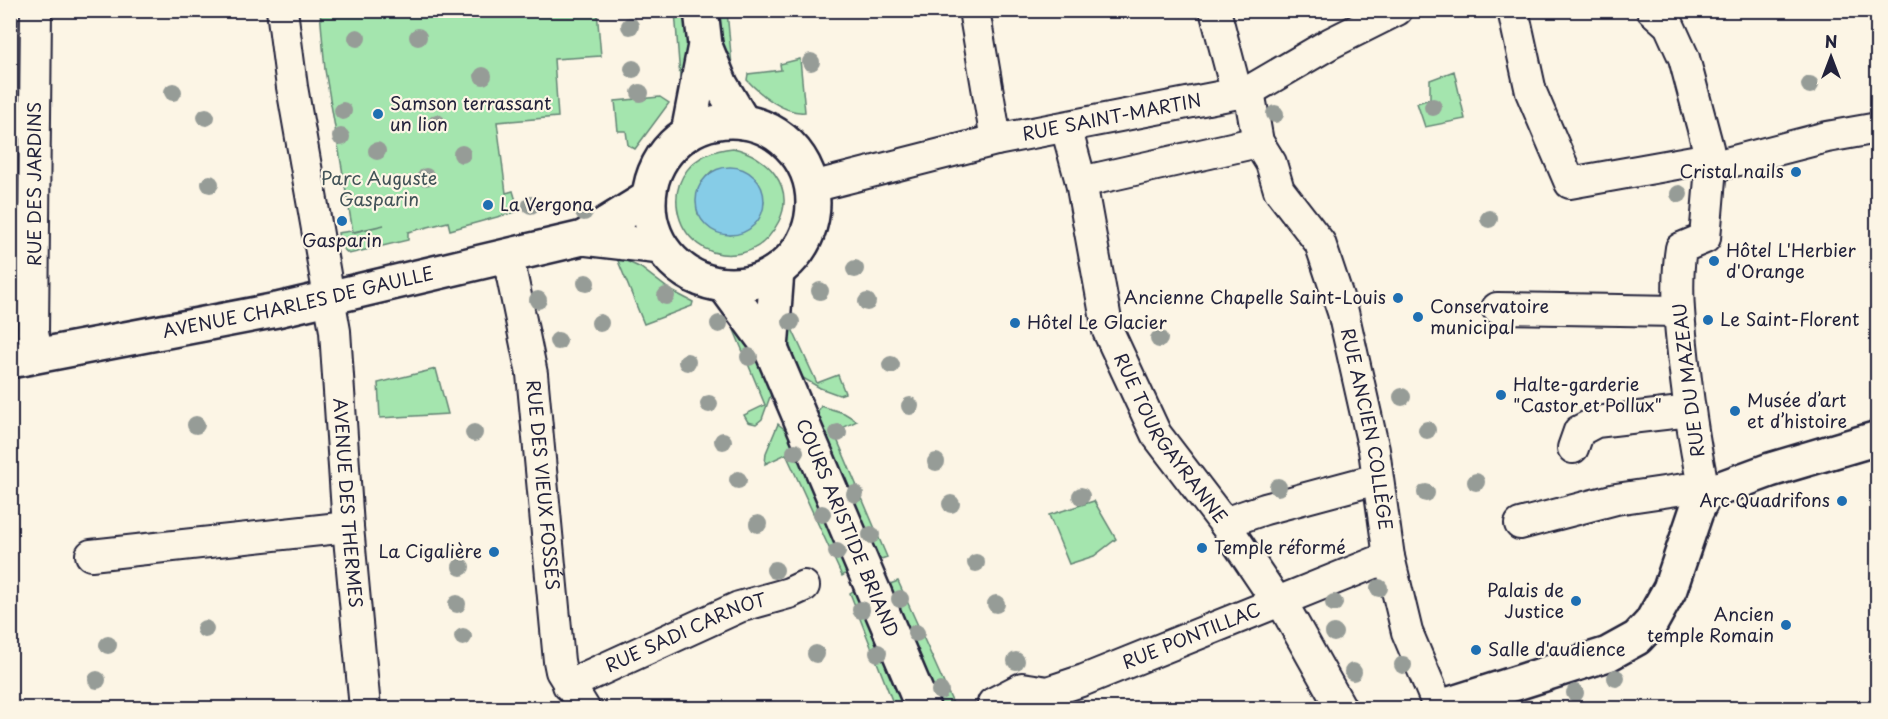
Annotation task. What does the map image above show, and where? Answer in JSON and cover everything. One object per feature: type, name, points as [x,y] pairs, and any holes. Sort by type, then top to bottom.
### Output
[{"type":"main road","points":[[701,10],[705,45],[721,85],[742,122]]},
{"type":"main road","points":[[688,133],[705,45]]},
{"type":"main road","points":[[742,122],[760,127],[790,147],[801,161],[812,187],[811,219],[804,239],[793,257],[777,271],[752,283],[724,285],[699,279],[678,267],[661,247],[651,223],[648,198],[659,165],[668,150],[688,133],[705,125],[742,122]]},
{"type":"main road","name":"AVENUE CHARLES DE GAULLE","points":[[24,359],[327,298],[583,238],[648,198]]},
{"type":"main road","name":"AVENUE CHARLES DE GAULLE","points":[[583,238],[661,247]]},
{"type":"main road","name":"COURS ARISTIDE BRIAND","points":[[771,349],[777,271]]},
{"type":"main road","name":"COURS ARISTIDE BRIAND","points":[[724,285],[771,349],[923,708]]},
{"type":"main road","points":[[1438,708],[1608,654],[1637,638],[1651,623],[1670,589],[1696,512],[1706,495],[1770,470],[1878,438]]},
{"type":"street","name":"RUE DES JARDINS","points":[[24,359],[33,333],[23,148],[36,10]]},
{"type":"street","name":"AVENUE DES THERMES","points":[[282,10],[292,87],[334,331],[348,527],[365,708]]},
{"type":"street","points":[[974,10],[996,140]]},
{"type":"street","name":"RUE ANCIEN COLLÈGE","points":[[1215,10],[1279,190],[1320,243],[1343,312],[1374,450],[1389,557],[1407,632],[1438,708]]},
{"type":"street","points":[[1513,10],[1531,92],[1570,183],[1640,169],[1712,160],[1878,128]]},
{"type":"street","points":[[1652,10],[1669,25],[1683,58],[1712,160]]},
{"type":"street","name":"RUE SAINT-MARTIN","points":[[812,187],[996,140],[1243,92],[1389,12]]},
{"type":"street","name":"RUE TOURGAYRANNE","points":[[1066,127],[1084,196],[1108,331],[1155,434],[1224,523],[1277,602],[1285,608],[1341,708]]},
{"type":"street","points":[[1084,196],[1264,152]]},
{"type":"street","name":"RUE DU MAZEAU","points":[[1706,495],[1690,411],[1678,311],[1678,264],[1681,248],[1705,238],[1712,160]]},
{"type":"street","name":"RUE DES VIEUX FOSSÉS","points":[[508,257],[532,374],[558,661],[576,697]]},
{"type":"street","points":[[1497,308],[1678,311]]},
{"type":"street","points":[[1573,448],[1580,431],[1596,422],[1690,411]]},
{"type":"street","points":[[1224,523],[1265,509],[1377,479]]},
{"type":"street","points":[[1529,521],[1616,499],[1672,490],[1684,489],[1706,495]]},
{"type":"street","points":[[91,555],[348,527]]},
{"type":"street","name":"RUE PONTILLAC","points":[[993,703],[1022,688],[1048,692],[1084,680],[1389,557]]},
{"type":"street","name":"RUE SADI CARNOT","points":[[576,697],[739,606],[789,593],[804,586]]},
{"type":"green space","name":"Parc Auguste Gasparin","points":[[320,11],[597,11],[601,56],[554,59],[558,117],[497,122],[506,193],[513,191],[519,211],[450,230],[448,222],[408,232],[408,240],[349,254],[340,246],[338,233],[351,231],[352,233],[384,225],[353,232],[325,70]]},
{"type":"green space","points":[[675,11],[686,11],[691,74],[680,77]]},
{"type":"green space","points":[[717,11],[727,11],[732,66],[724,66]]},
{"type":"green space","points":[[800,59],[805,112],[781,107],[759,92],[747,80],[748,74],[781,70],[780,64]]},
{"type":"green space","points":[[1454,71],[1465,119],[1425,127],[1417,103],[1430,99],[1430,80]]},
{"type":"green space","points":[[660,97],[669,103],[635,149],[628,145],[626,131],[618,131],[615,101]]},
{"type":"green space","points":[[733,148],[745,152],[767,165],[781,184],[784,196],[779,221],[768,237],[754,249],[742,253],[717,253],[698,244],[684,228],[678,209],[678,189],[687,170],[705,155]],"holes":[[[712,171],[764,201],[757,220],[749,228],[730,235],[698,214],[698,190],[703,180]]]},
{"type":"green space","points":[[616,256],[641,268],[670,290],[693,302],[692,306],[644,324]]},
{"type":"green space","points":[[784,316],[795,317],[793,331],[817,383],[838,375],[845,393],[839,395],[803,378],[781,332]]},
{"type":"green space","points":[[741,322],[771,394],[762,419],[756,424],[748,422],[744,415],[765,405],[734,330]]},
{"type":"green space","points":[[436,369],[448,414],[380,418],[378,383]]},
{"type":"green space","points":[[821,406],[844,413],[857,421],[834,432],[887,557],[878,560],[816,416]]},
{"type":"green space","points":[[778,424],[787,431],[849,572],[842,576],[786,454],[765,464],[766,453]]},
{"type":"green space","points":[[1094,501],[1116,539],[1094,556],[1069,564],[1049,515]]},
{"type":"green space","points":[[898,581],[955,708],[941,708],[890,584]]},
{"type":"green space","points":[[856,589],[907,708],[895,708],[850,593]]},
{"type":"water","points":[[730,167],[743,170],[754,177],[761,188],[764,201],[761,214],[754,225],[743,232],[730,235],[717,232],[706,225],[699,214],[696,201],[699,188],[706,177],[717,170]]},
{"type":"place","name":"Samson terrassant un lion","points":[[378,114]]},
{"type":"place","name":"Cristal nails","points":[[1796,172]]},
{"type":"place","name":"La Vergona","points":[[488,205]]},
{"type":"place","name":"Gasparin","points":[[342,221]]},
{"type":"place","name":"Hôtel L'Herbier d'Orange","points":[[1714,261]]},
{"type":"place","name":"Ancienne Chapelle Saint-Louis","points":[[1398,298]]},
{"type":"place","name":"Conservatoire municipal","points":[[1418,317]]},
{"type":"place","name":"Le Saint-Florent","points":[[1708,320]]},
{"type":"place","name":"Hôtel Le Glacier","points":[[1015,323]]},
{"type":"place","name":"Halte-garderie \"Castor et Pollux\"","points":[[1501,395]]},
{"type":"place","name":"Musée d’art et d’histoire","points":[[1735,411]]},
{"type":"place","name":"Arc Quadrifons","points":[[1842,501]]},
{"type":"place","name":"Temple réformé","points":[[1202,548]]},
{"type":"place","name":"La Cigalière","points":[[494,552]]},
{"type":"place","name":"Palais de Justice","points":[[1576,601]]},
{"type":"place","name":"Ancien temple Romain","points":[[1786,625]]},
{"type":"place","name":"Salle d'audience","points":[[1476,650]]}]
